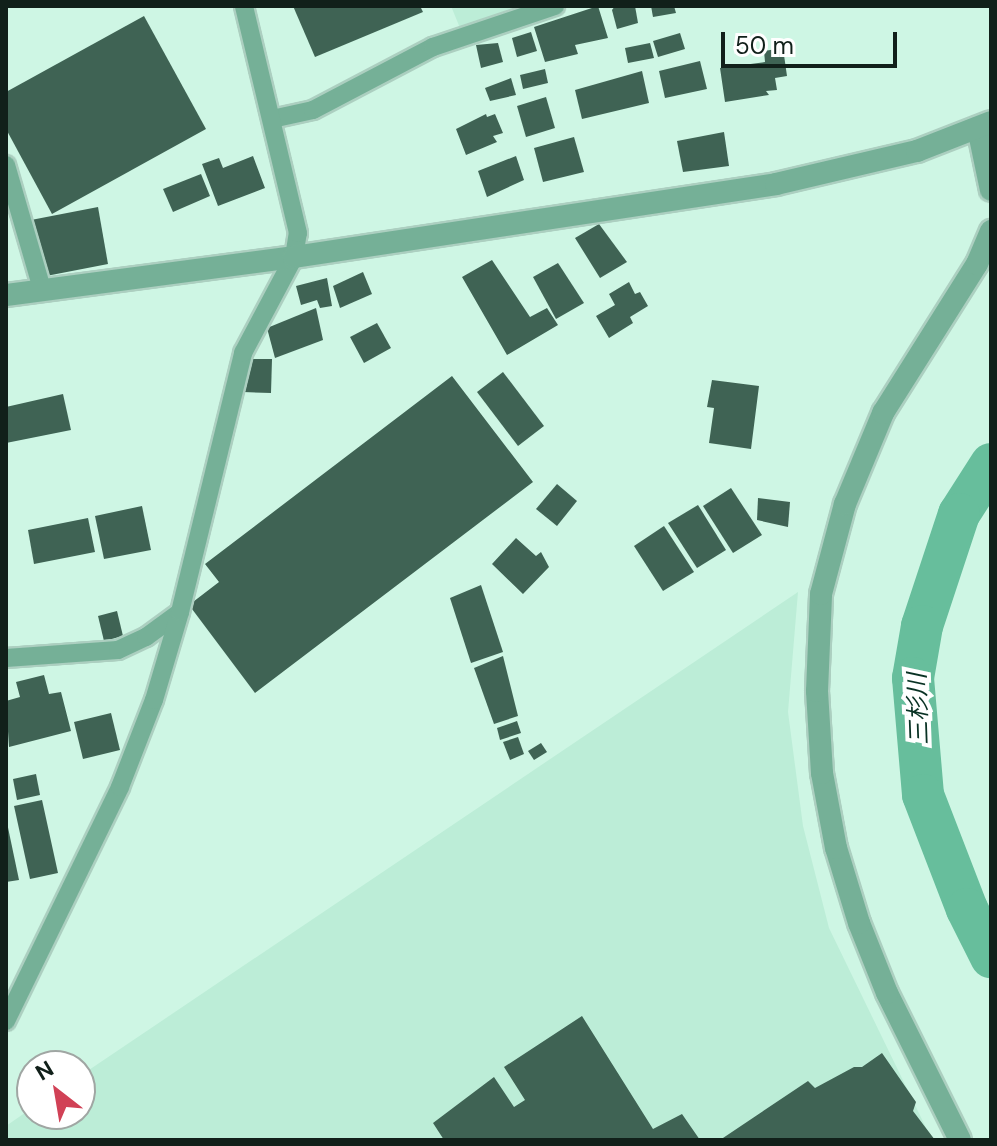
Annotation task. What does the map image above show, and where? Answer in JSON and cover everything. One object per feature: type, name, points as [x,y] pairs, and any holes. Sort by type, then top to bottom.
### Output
[{"type":"street","points":[[6,1021],[120,787],[154,700],[180,612],[243,353],[294,257],[298,233],[244,6]]},
{"type":"street","points":[[272,119],[313,110],[433,47],[555,6]]},
{"type":"street","points":[[6,295],[294,257],[776,184],[917,151],[985,125],[991,190]]},
{"type":"street","points":[[6,165],[42,289]]},
{"type":"street","points":[[960,1140],[887,993],[859,923],[836,848],[822,773],[817,691],[821,594],[845,504],[883,413],[977,264],[991,231]]},
{"type":"street","points":[[6,658],[27,654],[118,650],[146,637],[180,612]]},
{"type":"shaded area","points":[[451,6],[522,6],[460,28]]},
{"type":"shaded area","points":[[798,592],[788,712],[803,826],[829,928],[932,1140],[6,1140],[6,1126],[16,1119],[16,1130],[96,1130],[96,1065]]},
{"type":"building","points":[[293,6],[420,6],[423,12],[315,57]]},
{"type":"building","points":[[598,6],[608,38],[575,45],[578,54],[545,62],[534,27]]},
{"type":"building","points":[[615,6],[635,6],[638,23],[617,29],[612,10]]},
{"type":"building","points":[[651,6],[674,6],[676,13],[653,17]]},
{"type":"building","points":[[144,16],[206,129],[52,214],[6,129],[6,92]]},
{"type":"building","points":[[531,32],[537,51],[517,57],[512,38]]},
{"type":"building","points":[[680,33],[685,49],[658,57],[653,41]]},
{"type":"building","points":[[498,43],[503,62],[481,68],[476,45]]},
{"type":"building","points":[[650,43],[654,58],[628,63],[625,48]]},
{"type":"building","points":[[783,48],[787,76],[775,78],[777,90],[766,91],[769,95],[725,102],[720,68],[765,62],[764,51]]},
{"type":"building","points":[[700,61],[707,89],[665,98],[659,71]]},
{"type":"building","points":[[545,69],[548,83],[523,89],[520,75]]},
{"type":"building","points":[[642,71],[649,103],[582,119],[575,90]]},
{"type":"building","points":[[511,78],[516,95],[490,101],[485,88]]},
{"type":"building","points":[[546,97],[555,128],[526,137],[517,106]]},
{"type":"building","points":[[486,114],[487,117],[495,114],[503,133],[493,136],[497,142],[466,155],[456,129]]},
{"type":"building","points":[[724,132],[729,166],[683,172],[677,141]]},
{"type":"building","points":[[574,137],[584,172],[543,182],[534,148]]},
{"type":"building","points":[[253,156],[265,188],[218,206],[202,164],[219,158],[223,168]]},
{"type":"building","points":[[516,156],[524,180],[487,197],[478,171]]},
{"type":"building","points":[[201,174],[210,196],[173,212],[163,189]]},
{"type":"building","points":[[98,207],[108,264],[41,277],[31,220]]},
{"type":"building","points":[[599,224],[627,262],[600,278],[575,238]]},
{"type":"building","points":[[492,260],[530,317],[547,308],[558,325],[507,355],[462,277]]},
{"type":"building","points":[[558,263],[584,303],[556,319],[533,277]]},
{"type":"building","points":[[363,272],[372,294],[340,308],[333,286]]},
{"type":"building","points":[[327,278],[332,306],[320,308],[317,300],[301,305],[296,286]]},
{"type":"building","points":[[629,282],[635,294],[640,292],[648,306],[630,317],[633,323],[609,338],[596,316],[615,305],[609,294]]},
{"type":"building","points":[[316,308],[323,340],[275,358],[267,328]]},
{"type":"building","points":[[377,323],[391,348],[364,363],[350,337]]},
{"type":"building","points":[[243,359],[272,359],[271,393],[243,392]]},
{"type":"building","points":[[503,372],[544,426],[518,446],[477,392]]},
{"type":"building","points":[[452,376],[533,482],[255,693],[189,605],[219,582],[205,564]]},
{"type":"building","points":[[712,380],[759,386],[751,449],[709,443],[714,408],[707,407]]},
{"type":"building","points":[[63,394],[71,430],[6,443],[6,407]]},
{"type":"building","points":[[557,484],[577,501],[557,526],[536,509]]},
{"type":"building","points":[[731,488],[762,535],[733,553],[703,506]]},
{"type":"building","points":[[758,498],[790,502],[788,527],[757,520]]},
{"type":"building","points":[[698,505],[726,550],[697,568],[668,523]]},
{"type":"building","points":[[142,506],[151,550],[104,559],[95,516]]},
{"type":"building","points":[[88,518],[95,552],[34,564],[28,530]]},
{"type":"building","points":[[664,526],[694,572],[663,591],[634,546]]},
{"type":"building","points":[[516,538],[536,556],[541,552],[549,567],[523,594],[492,564]]},
{"type":"building","points":[[481,585],[503,652],[471,663],[450,598]]},
{"type":"building","points":[[117,611],[123,636],[104,641],[98,616]]},
{"type":"building","points":[[503,656],[518,716],[494,724],[474,668]]},
{"type":"building","points":[[44,675],[49,694],[61,692],[71,731],[9,747],[6,701],[20,697],[16,682]]},
{"type":"building","points":[[111,713],[120,750],[83,759],[74,722]]},
{"type":"building","points":[[517,721],[521,733],[500,740],[497,728]]},
{"type":"building","points":[[518,737],[524,754],[510,760],[503,742]]},
{"type":"building","points":[[541,743],[547,752],[534,760],[528,751]]},
{"type":"building","points":[[36,774],[40,795],[17,800],[13,779]]},
{"type":"building","points":[[42,800],[58,873],[30,879],[14,806]]},
{"type":"building","points":[[6,818],[19,880],[6,882]]},
{"type":"building","points":[[582,1016],[653,1129],[682,1114],[700,1140],[444,1140],[433,1123],[494,1077],[514,1107],[525,1100],[504,1067]]},
{"type":"building","points":[[882,1053],[916,1102],[913,1111],[935,1140],[720,1140],[808,1081],[815,1088],[854,1067],[862,1067]]},
{"type":"waterway","name":"三杉川","points":[[991,464],[959,514],[922,626],[913,678],[923,795],[967,909],[991,957]]}]
